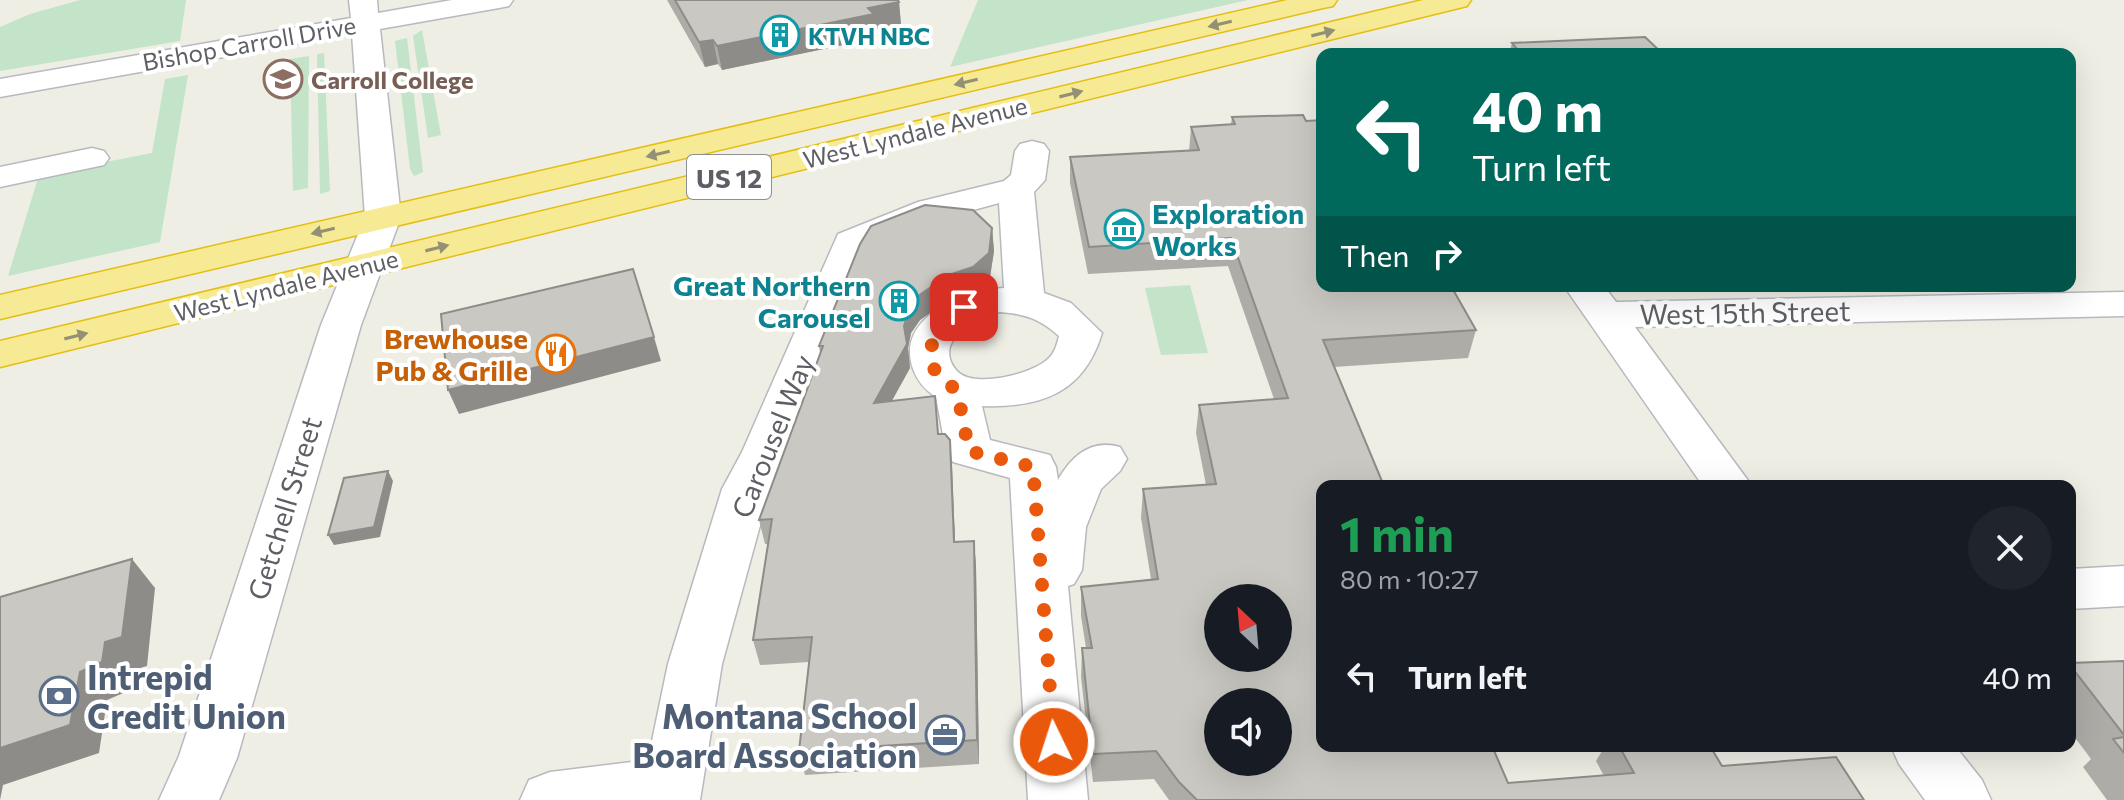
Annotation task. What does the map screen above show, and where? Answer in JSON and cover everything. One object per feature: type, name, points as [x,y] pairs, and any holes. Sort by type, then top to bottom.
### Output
[{"type":"highway","name":"West Lyndale Avenue","points":[[0,307],[1323,0]]},
{"type":"highway","name":"West Lyndale Avenue","points":[[0,354],[1457,0]]},
{"type":"street","name":"Bishop Carroll Drive","points":[[0,88],[363,12],[499,0]]},
{"type":"street","points":[[363,12],[383,217]]},
{"type":"street","points":[[0,177],[92,158]]},
{"type":"street","name":"Carousel Way","points":[[671,792],[695,664],[746,489],[765,452],[851,242],[1024,169],[1025,301]]},
{"type":"street","name":"Getchell Street","points":[[189,800],[208,758],[341,325],[383,217]]},
{"type":"street","points":[[989,300],[1045,304],[1071,319],[1081,333],[1077,355],[1065,371],[1046,383],[1018,391],[985,393],[957,390],[938,378],[930,359],[933,343],[943,324],[964,307],[989,300]]},
{"type":"street","points":[[1595,301],[1724,480]]},
{"type":"street","name":"West 15th Street","points":[[1595,301],[2124,304]]},
{"type":"street","points":[[957,390],[969,451],[1033,467],[1104,459],[1081,480],[1061,527],[1059,566],[1043,597]]},
{"type":"street","points":[[1033,467],[1058,800]]},
{"type":"street","points":[[2076,589],[2124,586]]},
{"type":"street","points":[[1925,752],[1961,800]]},
{"type":"street","points":[[550,800],[671,792]]},
{"type":"green space","points":[[80,0],[186,0],[180,41],[0,71],[0,27],[30,14]]},
{"type":"green space","points":[[978,0],[1248,0],[950,67]]},
{"type":"green space","points":[[422,30],[441,135],[428,138],[413,36]]},
{"type":"green space","points":[[407,38],[423,172],[414,176],[410,169],[395,41]]},
{"type":"green space","points":[[324,53],[330,191],[320,194],[317,54]]},
{"type":"green space","points":[[309,56],[308,188],[293,191],[290,59]]},
{"type":"green space","points":[[188,75],[160,242],[8,276],[39,175],[152,153],[165,79]]},
{"type":"green space","points":[[1190,285],[1208,353],[1161,355],[1145,288]]},
{"type":"building","points":[[675,0],[899,2],[868,8],[874,14],[717,46],[713,40],[699,42]]},
{"type":"building","points":[[1645,37],[1657,48],[1516,48],[1512,43]]},
{"type":"building","points":[[1303,115],[1306,121],[1316,120],[1316,292],[1454,292],[1476,330],[1323,340],[1381,480],[1316,480],[1316,752],[1495,752],[1508,783],[1634,773],[1622,752],[1714,752],[1722,766],[1836,757],[1864,800],[1197,800],[1156,751],[1093,754],[1082,648],[1092,648],[1081,587],[1158,579],[1143,489],[1216,484],[1199,405],[1288,398],[1231,238],[1089,247],[1070,157],[1199,150],[1191,127],[1235,124],[1232,117]]},
{"type":"building","points":[[925,205],[973,210],[992,228],[989,253],[973,267],[949,275],[918,296],[904,326],[907,344],[874,403],[935,396],[938,434],[945,434],[950,440],[954,542],[974,541],[977,740],[799,751],[812,637],[753,640],[772,519],[759,520],[823,346],[819,346],[860,244],[871,226]]},
{"type":"building","name":"Brewhouse Pub & Grille","points":[[633,269],[654,337],[448,390],[441,314]]},
{"type":"building","points":[[388,471],[374,527],[328,535],[344,478]]},
{"type":"building","points":[[132,559],[122,637],[105,642],[102,662],[80,672],[70,725],[0,748],[0,597]]},
{"type":"building","points":[[2124,661],[2124,735],[2076,673],[2076,663]]},
{"type":"building","points":[[2124,737],[2124,753],[2113,739]]},
{"type":"place","name":"KTVH NBC","points":[[780,35]]},
{"type":"place","name":"Carroll College","points":[[283,79]]},
{"type":"place","name":"Exploration Works","points":[[1124,229]]},
{"type":"place","name":"Great Northern Carousel","points":[[899,301]]},
{"type":"place","name":"Brewhouse Pub & Grille","points":[[556,354]]},
{"type":"place","name":"Intrepid Credit Union","points":[[59,696]]},
{"type":"place","name":"Montana School Board Association","points":[[945,735]]},
{"type":"route","points":[[964,307],[943,324],[933,343],[930,359],[938,378],[957,390],[969,451],[1033,467],[1054,742]]}]
